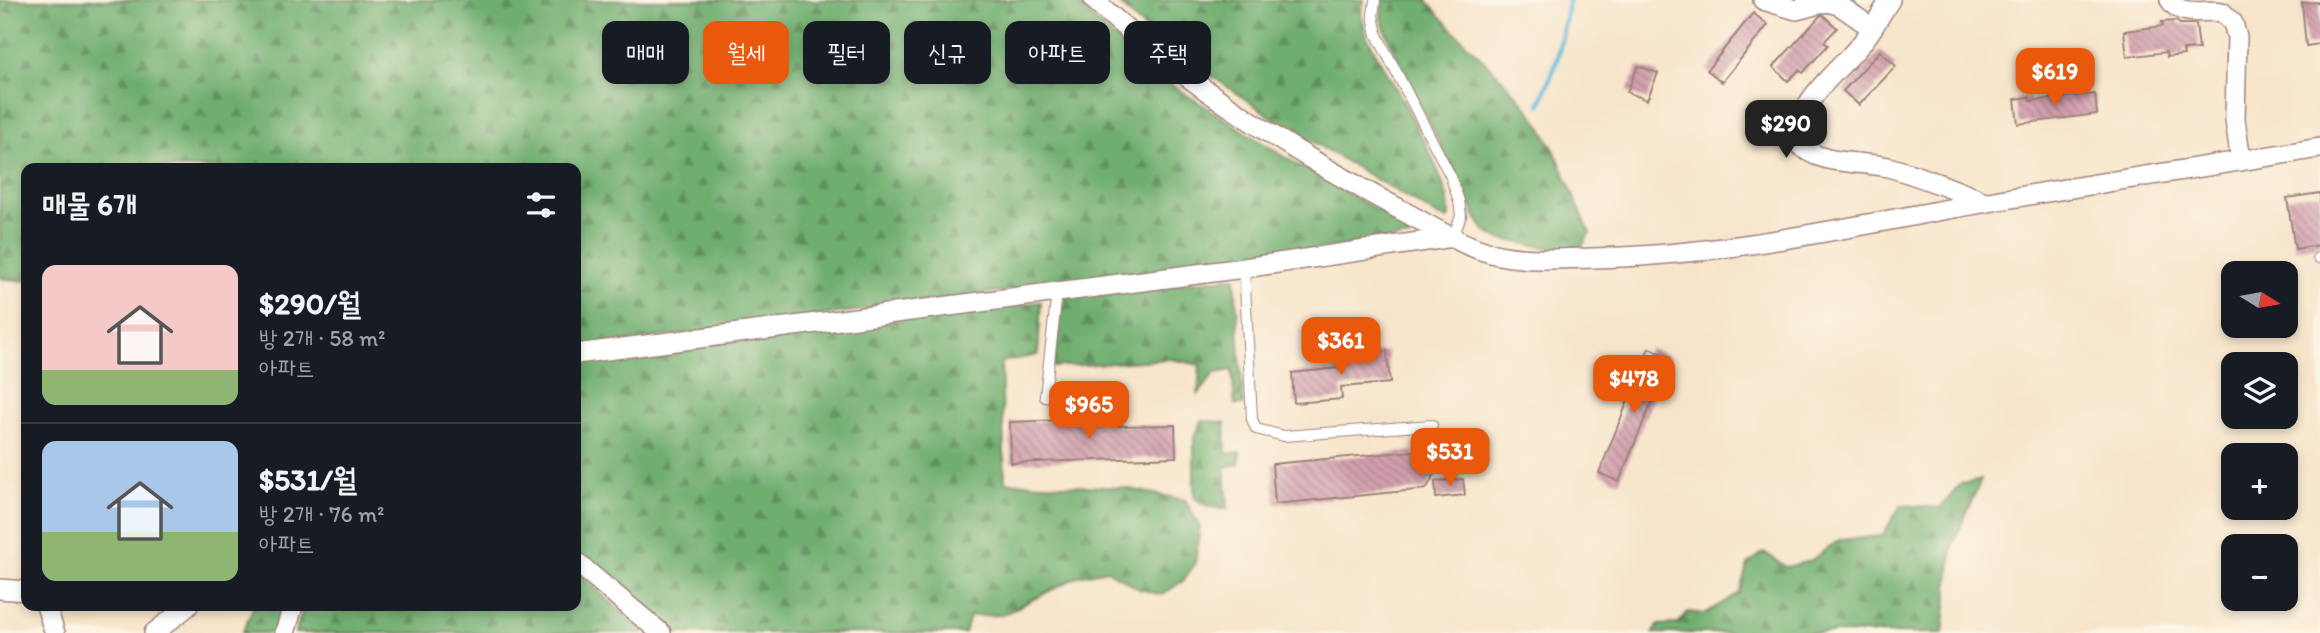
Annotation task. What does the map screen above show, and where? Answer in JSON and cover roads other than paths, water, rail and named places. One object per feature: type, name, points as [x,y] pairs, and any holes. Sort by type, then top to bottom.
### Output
[{"type":"street","points":[[1094,0],[1131,34],[1238,112],[1354,185],[1453,237],[1495,254],[1528,259],[1650,257],[1710,251],[1987,202],[2320,148]]},
{"type":"street","points":[[1763,0],[1796,10],[1826,2],[1839,5],[1872,27]]},
{"type":"street","points":[[1890,0],[1863,43],[1818,91],[1802,113],[1797,128],[1797,142],[1806,151],[1824,160],[1888,167],[1987,202]]},
{"type":"street","points":[[2170,0],[2174,7],[2184,11],[2222,12],[2233,23],[2237,37],[2235,120],[2241,161]]},
{"type":"street","points":[[581,353],[1244,268],[1453,237]]},
{"type":"street","points":[[581,566],[661,633]]},
{"type":"street","points":[[0,589],[21,591]]},
{"type":"street","points":[[48,611],[55,633]]},
{"type":"street","points":[[154,633],[182,611]]},
{"type":"street","points":[[285,633],[292,611]]},
{"type":"lane","points":[[1374,0],[1373,15],[1377,35],[1450,175],[1459,201],[1461,216],[1453,237]]},
{"type":"lane","points":[[1244,268],[1252,419],[1256,429],[1284,436],[1432,425]]},
{"type":"lane","points":[[1045,397],[1057,292]]},
{"type":"waterway","points":[[1540,104],[1557,60],[1569,0]]}]
